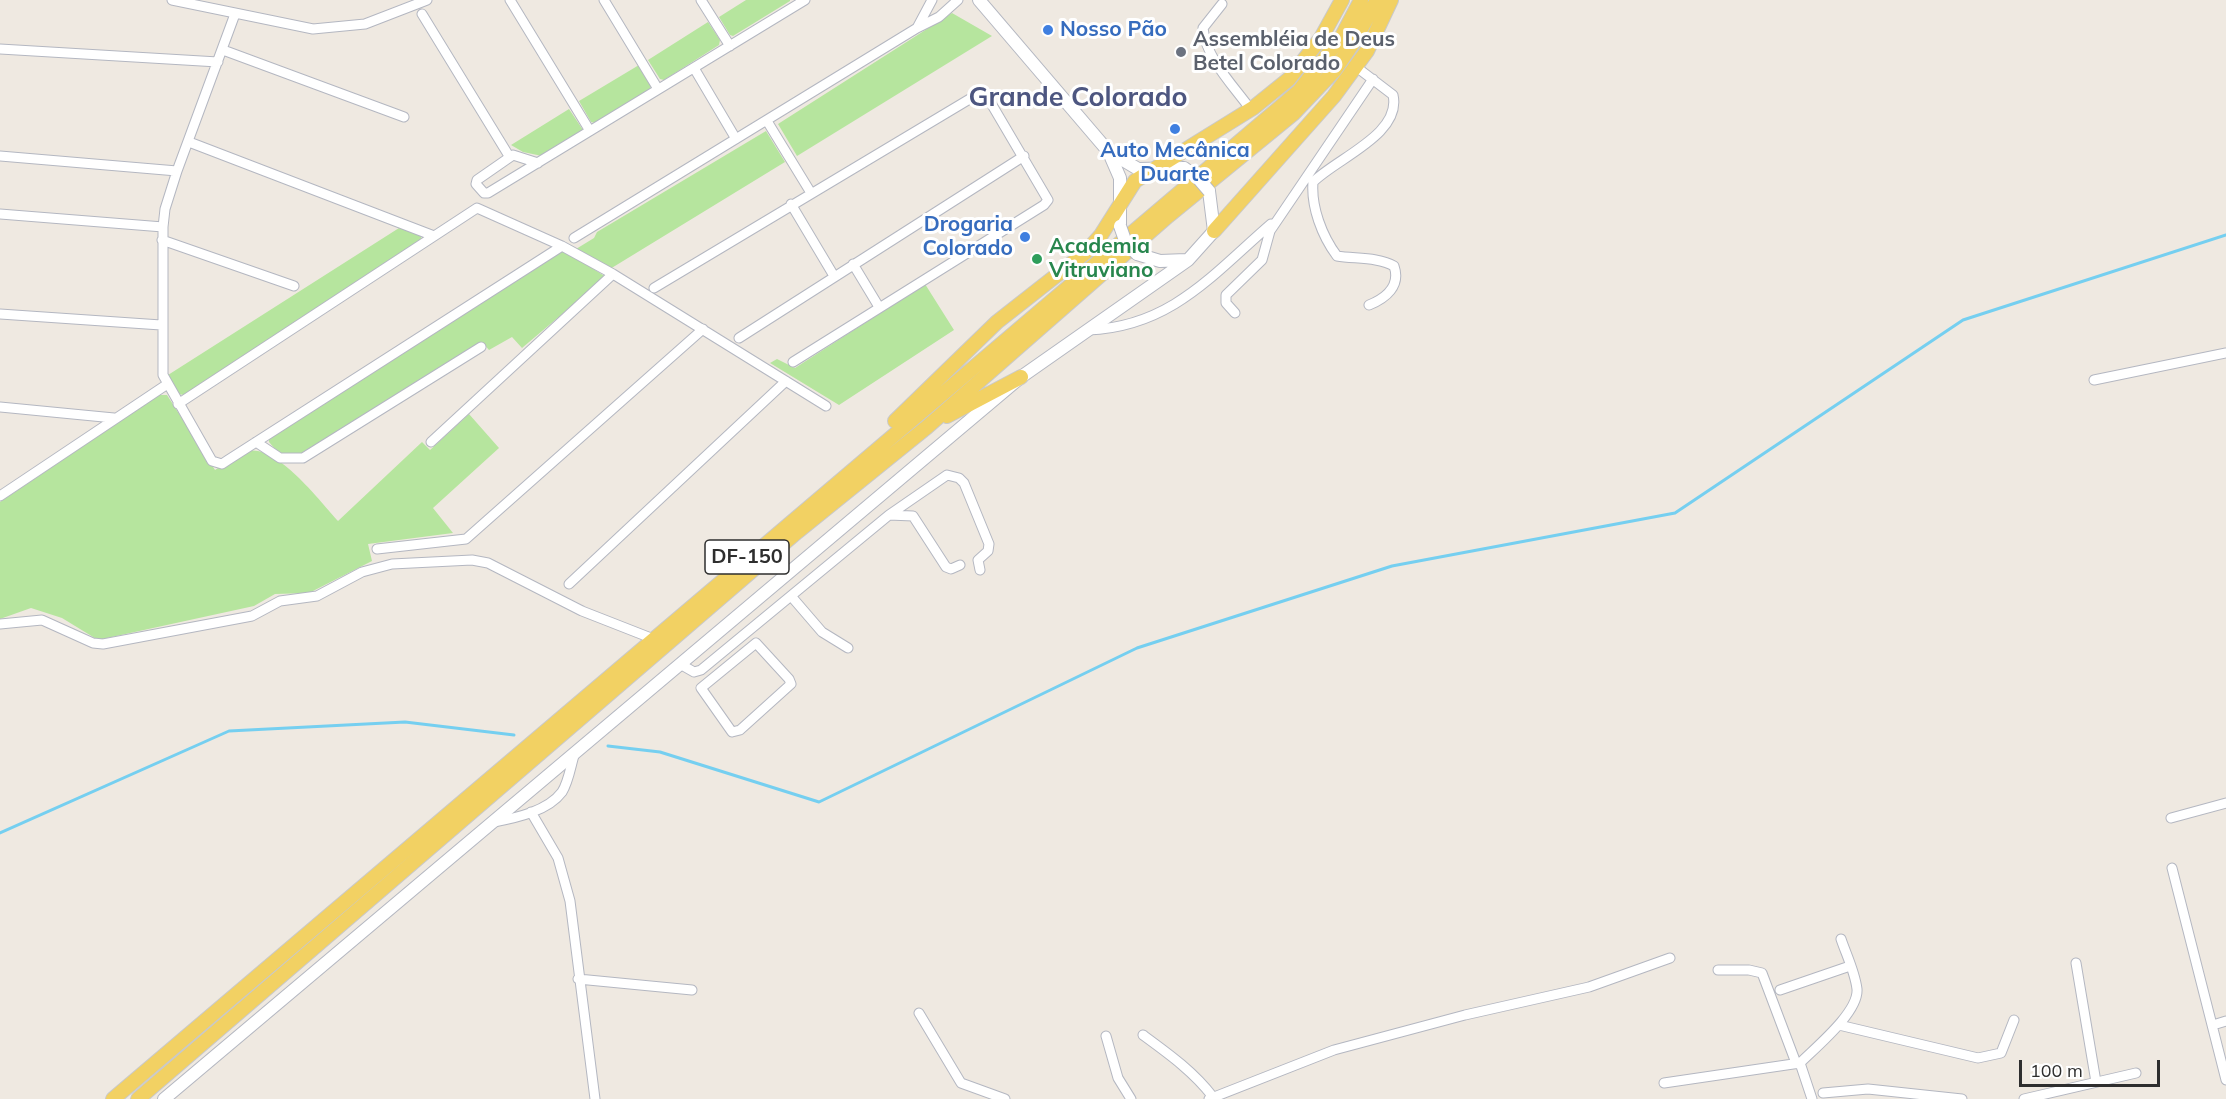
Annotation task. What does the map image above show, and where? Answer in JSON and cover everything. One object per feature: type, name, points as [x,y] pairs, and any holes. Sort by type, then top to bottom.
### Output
[{"type":"main road","points":[[826,490],[997,322],[1085,253],[1101,235],[1119,203],[1135,181],[1251,110],[1289,79],[1321,38],[1342,0]]},
{"type":"main road","name":"DF-150","points":[[113,1099],[651,638],[1299,91],[1342,36],[1361,0]]},
{"type":"main road","name":"DF-150","points":[[138,1099],[797,532],[927,427],[1168,216],[1294,113],[1334,71],[1353,44],[1377,0]]},
{"type":"main road","points":[[1214,231],[1334,96],[1367,51],[1391,0]]},
{"type":"main road","points":[[927,427],[1021,377]]},
{"type":"street","points":[[172,0],[313,29],[365,24],[427,0]]},
{"type":"street","points":[[510,0],[590,131]]},
{"type":"street","points":[[604,0],[658,89]]},
{"type":"street","points":[[701,0],[730,46]]},
{"type":"street","points":[[917,28],[932,0]]},
{"type":"street","points":[[574,238],[917,28],[939,17],[958,0]]},
{"type":"street","points":[[164,1099],[1021,377],[1188,260],[1214,231],[1209,191],[1197,177],[1184,168],[1130,167],[1108,151],[979,0]]},
{"type":"street","points":[[538,163],[517,155],[509,156],[477,180],[477,186],[484,193],[488,193],[538,163],[658,89],[730,46],[799,2]]},
{"type":"street","points":[[1222,4],[1203,28],[1204,41],[1215,61],[1251,110]]},
{"type":"street","points":[[235,14],[177,171],[165,209],[162,240],[163,375],[166,385],[208,455],[216,464],[222,464],[561,246]]},
{"type":"street","points":[[422,14],[509,156]]},
{"type":"street","points":[[0,49],[218,62]]},
{"type":"street","points":[[223,50],[404,117]]},
{"type":"street","points":[[1355,66],[1393,95],[1395,104],[1389,124],[1325,170],[1313,182],[1312,192],[1317,215],[1329,246],[1337,256],[1385,261],[1394,266],[1394,285],[1385,298],[1369,305]]},
{"type":"street","points":[[694,68],[736,139]]},
{"type":"street","points":[[1235,313],[1226,303],[1226,295],[1262,260],[1270,231],[1373,79]]},
{"type":"street","points":[[654,288],[791,204],[978,94],[985,93],[990,97],[1047,194],[1048,200],[1044,205],[793,362]]},
{"type":"street","points":[[767,121],[811,193]]},
{"type":"street","points":[[189,142],[434,236]]},
{"type":"street","points":[[1108,151],[1120,178],[1120,226],[1126,243],[1137,254],[1160,261],[1188,260]]},
{"type":"street","points":[[0,156],[177,171]]},
{"type":"street","points":[[739,338],[1024,156]]},
{"type":"street","points":[[791,204],[834,276]]},
{"type":"street","points":[[178,404],[477,208],[561,246],[613,274],[826,406]]},
{"type":"street","points":[[0,214],[163,227]]},
{"type":"street","points":[[1086,330],[1112,329],[1149,318],[1182,302],[1210,280],[1278,218]]},
{"type":"street","points":[[162,240],[294,286]]},
{"type":"street","points":[[853,264],[879,307]]},
{"type":"street","points":[[431,442],[613,274]]},
{"type":"street","points":[[0,314],[161,325]]},
{"type":"street","points":[[377,549],[466,539],[703,329]]},
{"type":"street","points":[[255,442],[280,458],[303,458],[481,346]]},
{"type":"street","points":[[2094,380],[2226,352]]},
{"type":"street","points":[[569,584],[786,381]]},
{"type":"street","points":[[0,496],[166,385]]},
{"type":"street","points":[[0,407],[114,418]]},
{"type":"street","points":[[680,664],[694,672],[701,670],[889,515],[939,478],[947,475],[959,478],[964,483],[989,544],[988,551],[978,560],[980,570]]},
{"type":"street","points":[[889,515],[913,516],[946,567],[951,569],[960,565]]},
{"type":"street","points":[[0,624],[42,620],[93,643],[103,644],[252,616],[280,601],[317,596],[362,572],[392,564],[472,560],[488,563],[582,611],[651,638]]},
{"type":"street","points":[[791,596],[822,632],[848,648]]},
{"type":"street","points":[[756,643],[790,681],[788,689],[735,733],[729,730],[701,691],[703,684],[726,665],[756,643]]},
{"type":"street","points":[[718,656],[726,665]]},
{"type":"street","points":[[494,822],[531,812],[555,799],[562,791],[575,752]]},
{"type":"street","points":[[2171,818],[2226,803]]},
{"type":"street","points":[[531,812],[551,843],[564,877],[576,939],[578,980],[595,1099]]},
{"type":"street","points":[[2172,868],[2226,1080]]},
{"type":"street","points":[[1664,1083],[1798,1063],[1839,1025],[1854,1001],[1857,991],[1841,939]]},
{"type":"street","points":[[1143,1035],[1187,1069],[1211,1098],[1334,1050],[1465,1015],[1589,987],[1670,958]]},
{"type":"street","points":[[2076,963],[2096,1082]]},
{"type":"street","points":[[1780,990],[1850,966]]},
{"type":"street","points":[[1718,970],[1749,970],[1761,973],[1812,1099]]},
{"type":"street","points":[[578,980],[692,990]]},
{"type":"street","points":[[919,1013],[961,1083],[1005,1099]]},
{"type":"street","points":[[1839,1025],[1978,1058],[2001,1053],[2014,1020]]},
{"type":"street","points":[[2213,1025],[2226,1021]]},
{"type":"street","points":[[1106,1036],[1118,1078],[1131,1099]]},
{"type":"street","points":[[2024,1099],[2136,1073]]},
{"type":"street","points":[[1823,1093],[1962,1099]]},
{"type":"green space","points":[[746,0],[790,1],[733,36],[730,35],[719,17]]},
{"type":"green space","points":[[952,13],[992,36],[797,156],[778,124]]},
{"type":"green space","points":[[708,22],[720,40],[719,45],[664,80],[660,79],[648,60]]},
{"type":"green space","points":[[639,65],[651,85],[650,89],[595,123],[591,122],[579,101]]},
{"type":"green space","points":[[569,109],[583,130],[542,156],[523,152],[511,145]]},
{"type":"green space","points":[[766,131],[785,162],[610,269],[576,249],[594,238],[597,232]]},
{"type":"green space","points":[[399,228],[420,234],[422,240],[184,395],[178,394],[168,375]]},
{"type":"green space","points":[[560,251],[567,252],[606,277],[522,348],[512,337],[489,350],[482,342],[300,454],[282,453],[269,442],[269,436]]},
{"type":"green space","points":[[925,284],[954,330],[839,405],[770,363],[777,359],[795,368]]},
{"type":"green space","points":[[159,395],[167,395],[215,470],[244,452],[259,451],[272,457],[297,476],[338,521],[422,442],[430,450],[469,414],[499,448],[433,508],[453,533],[368,544],[372,561],[309,593],[275,594],[254,606],[98,640],[62,618],[31,608],[0,619],[0,502]]},
{"type":"waterway","points":[[608,746],[660,752],[819,802],[1137,648],[1392,566],[1675,513],[1963,320],[2226,235]]},
{"type":"waterway","points":[[0,833],[229,731],[405,722],[514,735]]},
{"type":"place","name":"Nosso Pão","points":[[1048,30]]},
{"type":"place","name":"Assembléia de Deus Betel Colorado","points":[[1181,52]]},
{"type":"place","name":"Auto Mecânica Duarte","points":[[1175,129]]},
{"type":"place","name":"Drogaria Colorado","points":[[1025,237]]},
{"type":"place","name":"Academia Vitruviano","points":[[1037,259]]},
{"type":"district","name":"Grande Colorado","points":[[1078,98]]}]
